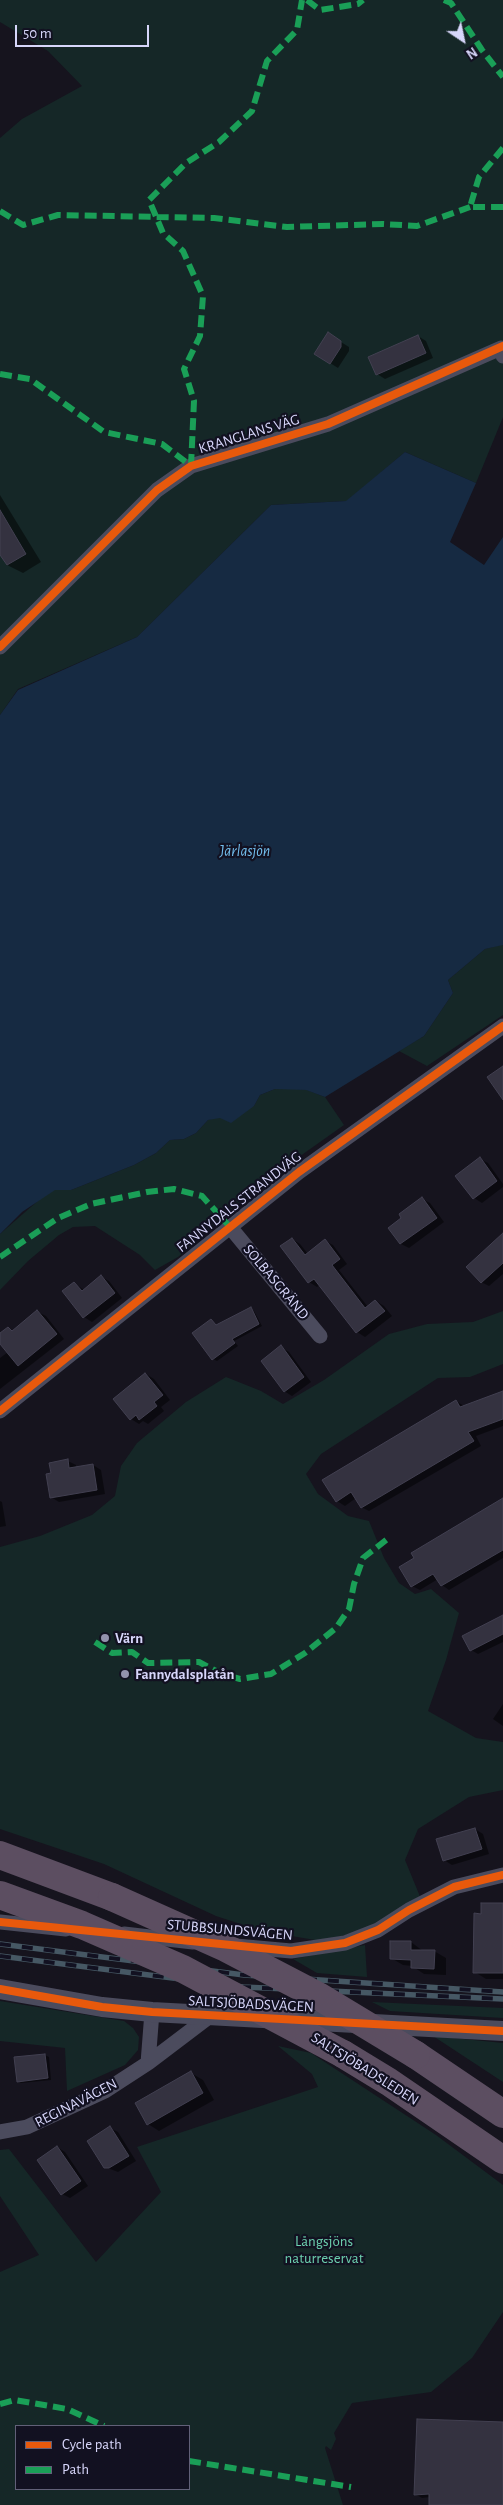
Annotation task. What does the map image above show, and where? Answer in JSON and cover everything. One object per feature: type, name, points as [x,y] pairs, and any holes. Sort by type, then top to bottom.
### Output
[{"type":"highway","points":[[0,1855],[112,1898],[226,1948],[320,1997],[416,2055],[503,2114]]},
{"type":"highway","name":"SALTSJÖBADSLEDEN","points":[[0,1895],[82,1925],[183,1969],[343,2054],[389,2082],[503,2160]]},
{"type":"street","name":"KRANGLANS VÄG","points":[[0,647],[158,490],[191,466],[328,424],[501,348],[503,356]]},
{"type":"street","name":"FANNYDALS STRANDVÄG","points":[[0,1411],[106,1328],[165,1277],[299,1172],[503,1026]]},
{"type":"street","name":"SOLBASGRÄND","points":[[230,1227],[320,1336]]},
{"type":"street","name":"STUBBSUNDSVÄGEN","points":[[0,1922],[291,1952],[345,1943],[378,1930],[409,1910],[454,1887],[503,1875]]},
{"type":"street","name":"SALTSJÖBADSVÄGEN","points":[[0,1989],[102,2007],[152,2012],[503,2031]]},
{"type":"street","points":[[148,2063],[152,2012]]},
{"type":"street","name":"REGINAVÄGEN","points":[[0,2132],[28,2127],[105,2091],[148,2063],[210,2016]]},
{"type":"green space","points":[[0,0],[503,0],[503,417],[476,483],[405,452],[347,501],[271,505],[137,637],[18,689],[0,715],[0,138],[22,119],[82,86],[48,51],[0,22]]},
{"type":"green space","points":[[503,945],[503,1015],[427,1066],[399,1051],[424,1036],[453,993],[448,980],[485,949]]},
{"type":"green space","points":[[275,1089],[307,1090],[325,1097],[344,1125],[272,1176],[178,1257],[155,1270],[140,1255],[95,1226],[73,1227],[59,1235],[28,1261],[0,1290],[0,1234],[40,1199],[55,1189],[71,1190],[134,1165],[156,1153],[170,1140],[184,1139],[196,1133],[208,1120],[254,1106],[260,1095]]},
{"type":"green space","points":[[503,1311],[503,1364],[470,1377],[438,1378],[321,1454],[306,1474],[318,1494],[348,1516],[369,1521],[384,1558],[399,1583],[415,1594],[431,1589],[459,1613],[446,1660],[428,1711],[476,1738],[503,1742],[503,1790],[469,1797],[418,1829],[405,1860],[421,1899],[371,1929],[321,1941],[262,1931],[216,1916],[104,1864],[0,1829],[0,1547],[40,1536],[92,1515],[115,1496],[121,1466],[137,1443],[186,1402],[226,1377],[261,1391],[283,1404],[324,1380],[389,1334],[427,1324],[473,1322]]},
{"type":"green space","points":[[365,1945],[367,1977],[317,1973],[293,1959]]},
{"type":"green space","points":[[0,2001],[124,2021],[133,2028],[139,2037],[138,2050],[125,2065],[67,2091],[65,2048],[0,2041]]},
{"type":"green space","points":[[372,2002],[503,2008],[503,2018],[390,2011]]},
{"type":"green space","points":[[433,2036],[503,2043],[503,2082]]},
{"type":"green space","name":"Långsjöns naturreservat","points":[[278,2046],[311,2053],[436,2135],[503,2185],[503,2312],[472,2358],[431,2392],[352,2403],[334,2433],[336,2439],[331,2450],[326,2446],[325,2448],[343,2505],[0,2505],[0,2272],[39,2255],[0,2196],[0,2150],[9,2149],[96,2262],[161,2192],[137,2147],[318,2087],[312,2074]]},
{"type":"water","name":"Järlasjön","points":[[405,452],[476,483],[450,542],[484,565],[503,537],[503,945],[485,949],[448,980],[453,993],[424,1036],[325,1097],[306,1090],[275,1089],[260,1095],[254,1106],[231,1123],[220,1118],[208,1120],[196,1133],[184,1139],[170,1140],[156,1153],[134,1165],[71,1190],[55,1190],[22,1212],[0,1234],[0,715],[18,690],[137,637],[271,505],[346,501]]},
{"type":"building","points":[[328,332],[341,341],[341,347],[330,364],[314,354]]},
{"type":"building","points":[[418,335],[426,353],[376,375],[368,357]]},
{"type":"building","points":[[0,510],[26,554],[7,565],[0,555]]},
{"type":"building","points":[[503,1066],[503,1100],[487,1077]]},
{"type":"building","points":[[480,1157],[497,1181],[473,1199],[455,1176]]},
{"type":"building","points":[[422,1197],[437,1218],[400,1244],[388,1228],[401,1218],[399,1214]]},
{"type":"building","points":[[503,1233],[503,1263],[481,1283],[466,1267]]},
{"type":"building","points":[[292,1238],[305,1255],[325,1239],[340,1259],[332,1265],[365,1308],[375,1300],[385,1311],[356,1333],[314,1279],[308,1283],[280,1246]]},
{"type":"building","points":[[101,1275],[115,1293],[83,1318],[62,1291],[74,1282],[82,1291]]},
{"type":"building","points":[[251,1307],[259,1324],[232,1339],[235,1343],[212,1360],[192,1333],[211,1319],[216,1325]]},
{"type":"building","points":[[37,1310],[57,1334],[18,1366],[0,1344],[0,1333],[8,1327],[12,1331]]},
{"type":"building","points":[[281,1345],[304,1377],[284,1392],[261,1361]]},
{"type":"building","points":[[145,1373],[163,1395],[154,1402],[157,1406],[139,1420],[136,1415],[130,1420],[113,1399]]},
{"type":"building","points":[[503,1391],[503,1419],[468,1432],[474,1441],[361,1508],[351,1492],[336,1502],[322,1480],[456,1400],[460,1407]]},
{"type":"building","points":[[68,1459],[69,1468],[93,1464],[97,1490],[50,1498],[46,1474],[51,1473],[49,1463]]},
{"type":"building","points":[[503,1498],[503,1550],[441,1586],[433,1574],[411,1587],[399,1567],[414,1558],[411,1553]]},
{"type":"building","points":[[503,1615],[503,1634],[470,1651],[462,1636]]},
{"type":"building","points":[[475,1828],[482,1849],[443,1861],[436,1839]]},
{"type":"building","points":[[481,1903],[503,1903],[503,1973],[473,1973],[474,1913],[481,1914]]},
{"type":"building","points":[[390,1941],[411,1941],[411,1950],[435,1950],[434,1969],[411,1968],[411,1960],[390,1959]]},
{"type":"building","points":[[45,2054],[48,2078],[17,2082],[14,2057]]},
{"type":"building","points":[[191,2071],[203,2093],[147,2125],[135,2103]]},
{"type":"building","points":[[110,2126],[129,2156],[109,2168],[104,2168],[87,2141]]},
{"type":"building","points":[[57,2146],[81,2181],[61,2195],[37,2160]]},
{"type":"building","points":[[417,2419],[503,2422],[503,2505],[429,2505],[429,2494],[414,2495]]},
{"type":"railway","points":[[0,1944],[244,1975],[503,1992]]},
{"type":"railway","points":[[0,1956],[243,1987],[503,1999]]},
{"type":"marked path","points":[[191,466],[194,401],[184,369],[200,336],[203,296],[183,251],[163,233],[149,200],[186,163],[219,142],[252,111],[267,61],[297,30],[302,0]]},
{"type":"marked path","points":[[307,0],[320,10],[358,4],[363,0]]},
{"type":"marked path","points":[[444,0],[451,3],[482,50],[503,77]]},
{"type":"marked path","points":[[503,148],[479,177],[470,207],[503,207]]},
{"type":"marked path","points":[[0,211],[23,225],[58,215],[214,218],[287,227],[383,224],[417,226],[470,207]]},
{"type":"marked path","points":[[0,374],[30,379],[104,432],[162,444],[191,466]]},
{"type":"marked path","points":[[0,1257],[58,1218],[91,1204],[147,1192],[174,1189],[202,1196],[230,1227]]},
{"type":"marked path","points":[[95,1642],[112,1653],[132,1652],[148,1663],[199,1662],[222,1674],[240,1679],[271,1674],[305,1653],[336,1628],[349,1609],[354,1584],[363,1558],[390,1537]]},
{"type":"marked path","points":[[0,2404],[15,2400],[67,2409],[102,2425]]},
{"type":"marked path","points":[[190,2461],[351,2487]]},
{"type":"cycle path","points":[[0,647],[157,490],[191,466],[328,424],[503,346]]},
{"type":"cycle path","points":[[0,1411],[299,1172],[503,1026]]},
{"type":"cycle path","points":[[0,1922],[291,1951],[345,1943],[378,1930],[409,1910],[454,1887],[503,1875]]},
{"type":"cycle path","points":[[0,1989],[102,2007],[152,2012],[503,2031]]},
{"type":"place","name":"Värn","points":[[105,1638]]},
{"type":"place","name":"Fannydalsplatån","points":[[125,1674]]}]
